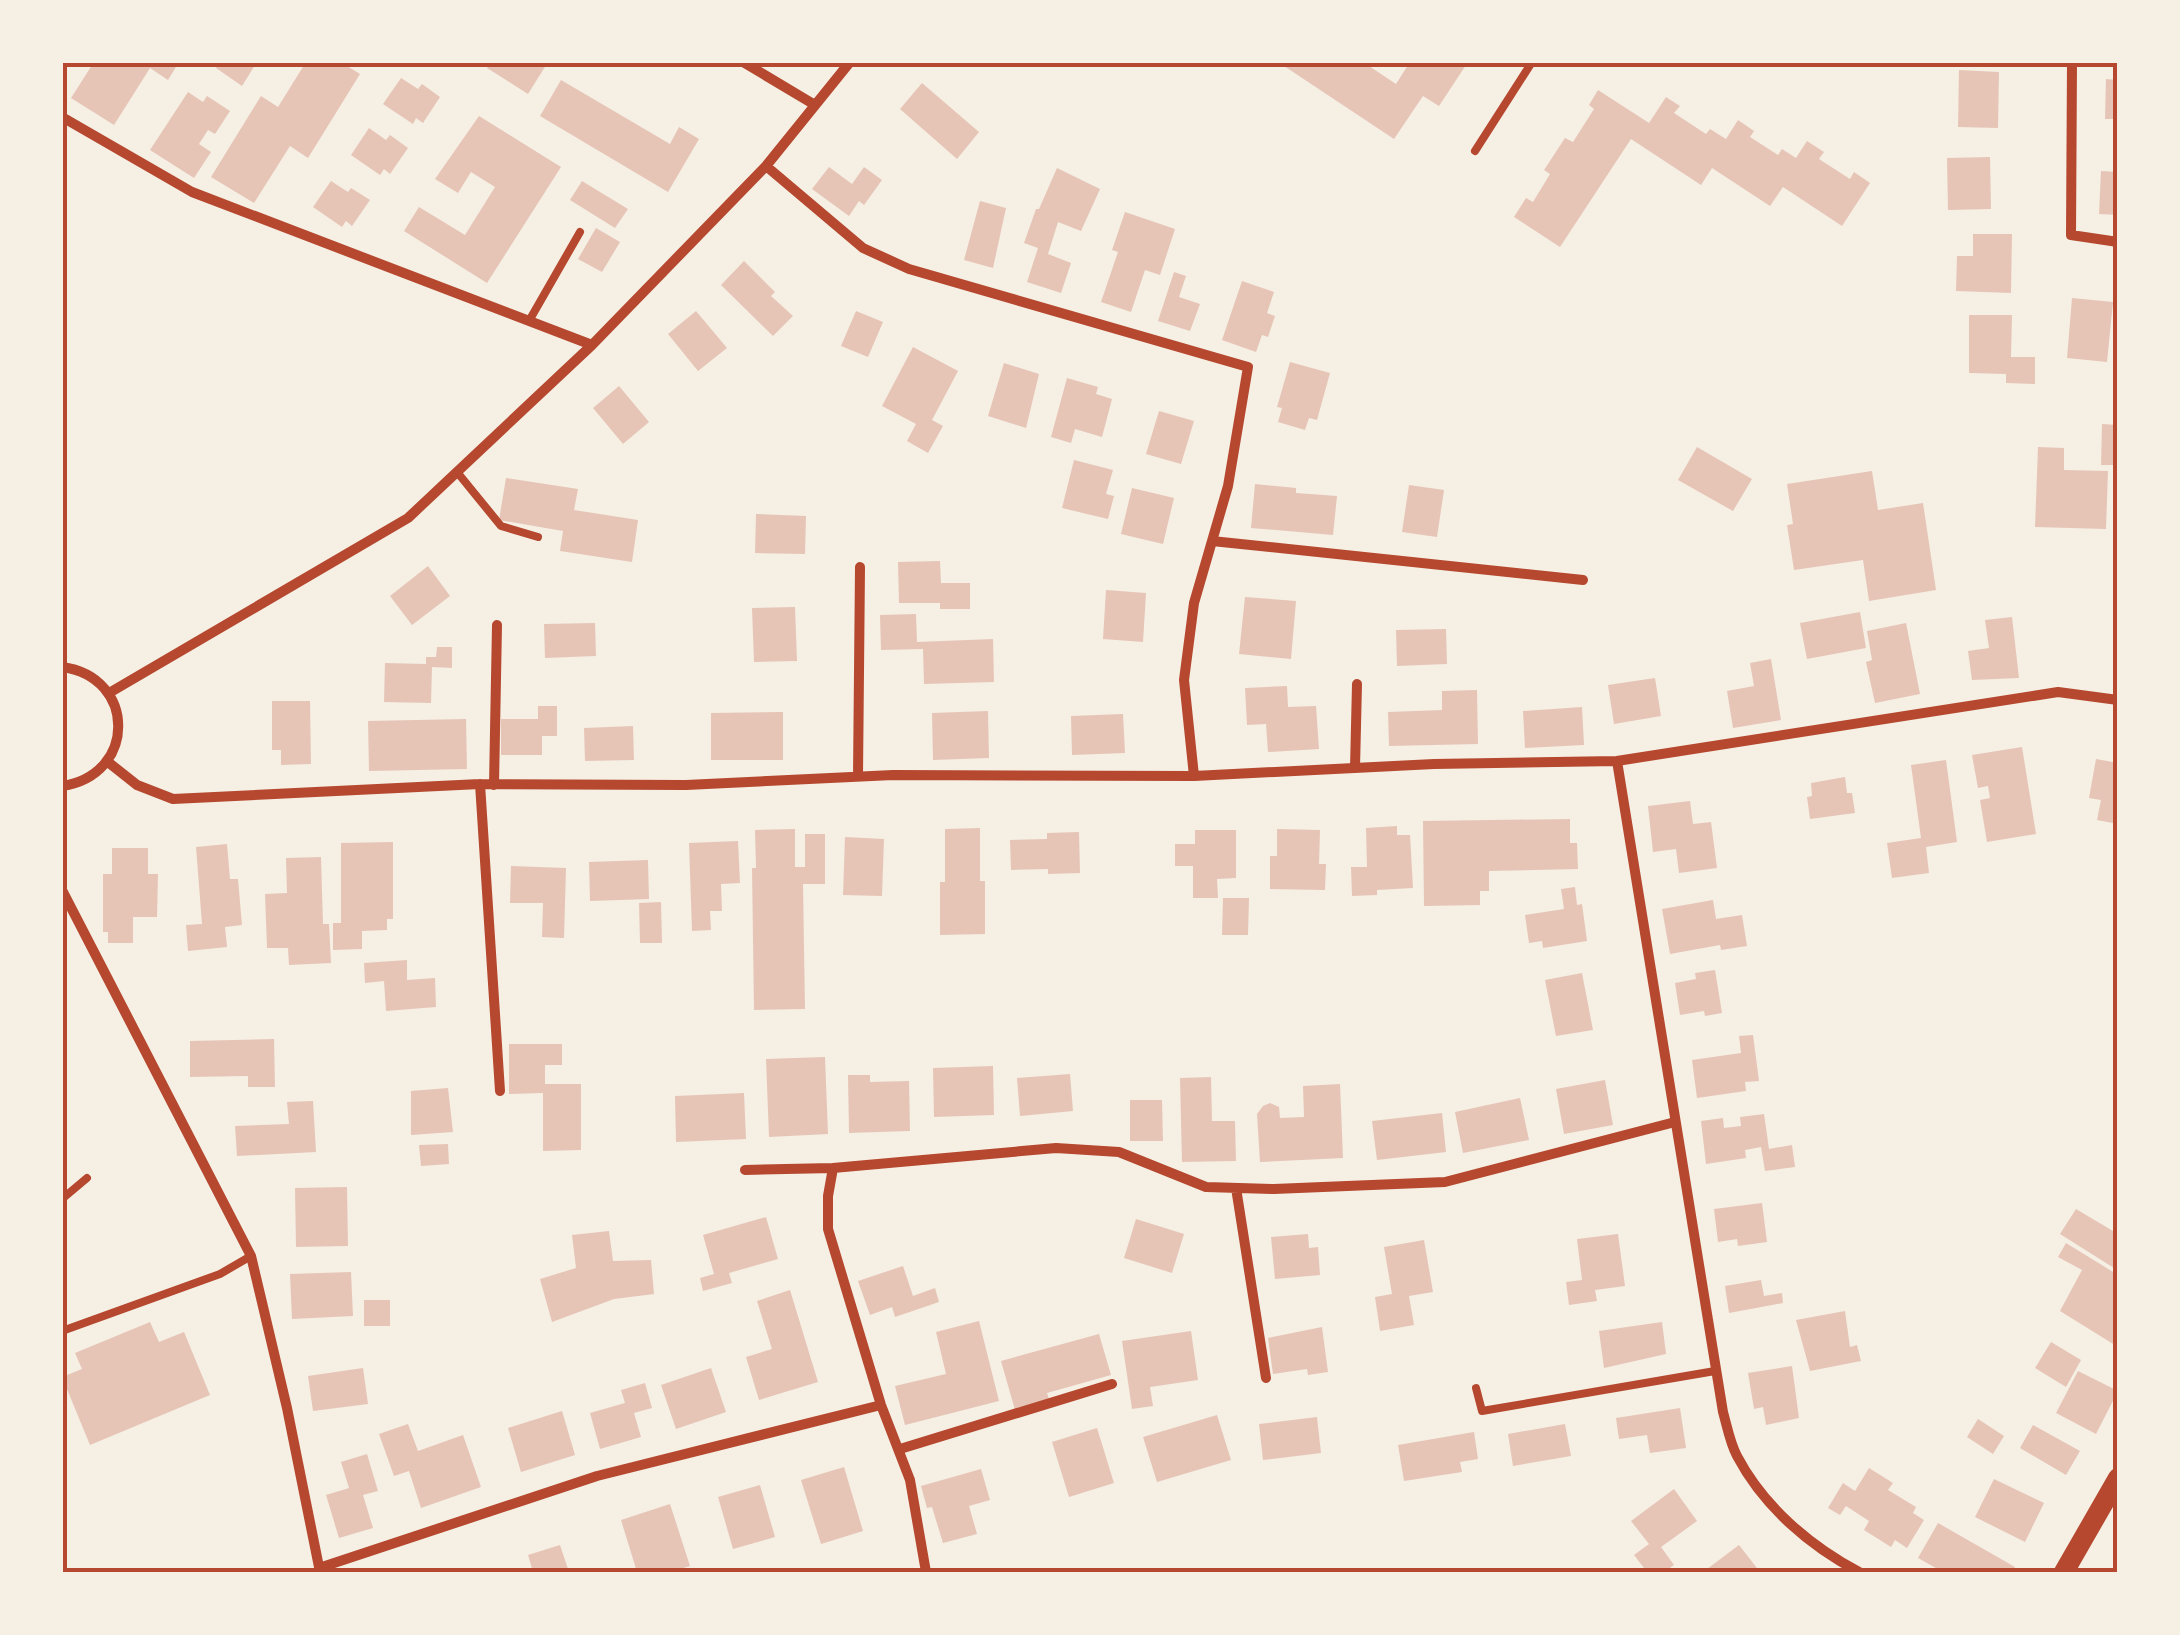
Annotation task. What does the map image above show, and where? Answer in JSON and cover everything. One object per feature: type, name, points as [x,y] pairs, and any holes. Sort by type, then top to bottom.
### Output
[{"type":"main road","points":[[2064,1572],[2118,1478]]},
{"type":"street","points":[[742,62],[814,105]]},
{"type":"street","points":[[109,693],[408,518],[592,345],[766,166],[850,62]]},
{"type":"street","points":[[2072,62],[2071,235],[2118,242]]},
{"type":"street","points":[[62,117],[192,192],[592,345]]},
{"type":"street","points":[[766,166],[863,248],[909,270],[1248,367],[1228,486],[1194,603],[1184,680],[1194,776]]},
{"type":"street","points":[[1212,540],[1584,580]]},
{"type":"street","points":[[858,776],[860,566]]},
{"type":"street","points":[[494,784],[496,625]]},
{"type":"street","points":[[62,667],[95,678],[109,693],[117,710],[119,728],[108,762],[81,782],[62,786]]},
{"type":"street","points":[[1354,768],[1356,684]]},
{"type":"street","points":[[108,762],[137,784],[174,799],[480,784],[686,785],[858,776],[1194,776],[1617,761],[2058,692],[2118,700]]},
{"type":"street","points":[[1617,761],[1722,1412],[1736,1455],[1766,1498],[1799,1533],[1828,1556],[1860,1572]]},
{"type":"street","points":[[480,784],[500,1091]]},
{"type":"street","points":[[62,890],[251,1256],[320,1570],[597,1476],[881,1404]]},
{"type":"street","points":[[745,1170],[833,1168],[1056,1148],[1119,1152],[1206,1187],[1445,1182],[1675,1122]]},
{"type":"street","points":[[833,1168],[828,1230],[881,1404],[910,1480],[926,1572]]},
{"type":"street","points":[[1236,1188],[1266,1378]]},
{"type":"street","points":[[900,1449],[1112,1384]]},
{"type":"lane","points":[[1476,151],[1532,62]]},
{"type":"lane","points":[[529,321],[580,232]]},
{"type":"lane","points":[[457,472],[501,526],[538,538]]},
{"type":"lane","points":[[62,1200],[87,1178]]},
{"type":"lane","points":[[62,1330],[220,1274],[251,1256]]},
{"type":"lane","points":[[1476,1388],[1482,1411],[1715,1371]]},
{"type":"building","points":[[94,62],[179,62],[168,80],[150,68],[114,125],[71,98]]},
{"type":"building","points":[[219,62],[257,62],[242,86],[216,68]]},
{"type":"building","points":[[306,62],[350,62],[347,66],[360,74],[308,158],[290,146],[254,203],[211,177],[261,96],[278,107]]},
{"type":"building","points":[[491,62],[548,62],[528,94],[487,68]]},
{"type":"building","points":[[1278,62],[1363,62],[1396,84],[1410,62],[1468,62],[1439,106],[1423,96],[1394,139]]},
{"type":"building","points":[[1959,70],[1999,72],[1998,128],[1958,127]]},
{"type":"building","points":[[401,78],[418,89],[422,84],[440,97],[423,123],[416,118],[413,124],[383,104]]},
{"type":"building","points":[[2106,79],[2118,80],[2118,119],[2105,119]]},
{"type":"building","points":[[561,80],[670,144],[679,127],[699,139],[668,192],[540,116]]},
{"type":"building","points":[[922,83],[979,132],[957,159],[900,109]]},
{"type":"building","points":[[1598,90],[1649,123],[1666,97],[1680,106],[1674,113],[1706,134],[1710,129],[1726,139],[1738,120],[1754,131],[1750,137],[1778,155],[1782,149],[1796,158],[1807,141],[1824,152],[1819,159],[1850,179],[1854,172],[1870,183],[1842,226],[1783,187],[1770,206],[1712,168],[1701,185],[1631,139],[1560,247],[1514,217],[1526,198],[1533,202],[1550,174],[1544,170],[1565,138],[1573,142],[1594,109],[1589,105]]},
{"type":"building","points":[[188,92],[203,102],[207,96],[230,111],[215,134],[208,130],[199,144],[211,152],[194,178],[150,150]]},
{"type":"building","points":[[479,116],[561,167],[487,283],[404,231],[419,207],[465,235],[495,187],[471,172],[458,193],[435,179]]},
{"type":"building","points":[[369,128],[386,140],[390,135],[408,148],[390,174],[384,169],[380,175],[351,155]]},
{"type":"building","points":[[1990,157],[1991,209],[1948,210],[1947,158]]},
{"type":"building","points":[[829,167],[852,184],[864,167],[882,180],[864,205],[859,201],[849,216],[812,189]]},
{"type":"building","points":[[1057,168],[1100,189],[1081,231],[1058,222],[1048,254],[1071,263],[1061,293],[1027,282],[1038,248],[1024,243]]},
{"type":"building","points":[[2101,171],[2118,172],[2118,215],[2099,214]]},
{"type":"building","points":[[331,181],[370,200],[352,226],[346,221],[342,227],[313,207]]},
{"type":"building","points":[[582,181],[628,209],[615,228],[570,200]]},
{"type":"building","points":[[980,201],[1006,208],[993,268],[964,260]]},
{"type":"building","points":[[1125,212],[1175,229],[1160,275],[1145,270],[1131,312],[1101,302],[1118,252],[1112,250]]},
{"type":"building","points":[[596,228],[620,242],[602,272],[578,259]]},
{"type":"building","points":[[1973,234],[2012,234],[2011,293],[1956,291],[1957,256],[1973,256]]},
{"type":"building","points":[[744,261],[775,292],[771,296],[793,316],[773,336],[721,285]]},
{"type":"building","points":[[1174,272],[1186,276],[1179,297],[1200,304],[1190,331],[1158,321]]},
{"type":"building","points":[[1242,281],[1274,292],[1267,313],[1275,316],[1268,337],[1262,335],[1256,352],[1222,340]]},
{"type":"building","points":[[2072,298],[2113,302],[2107,362],[2067,358]]},
{"type":"building","points":[[696,311],[727,348],[698,371],[668,334]]},
{"type":"building","points":[[856,311],[883,322],[868,357],[841,346]]},
{"type":"building","points":[[1969,315],[2012,315],[2011,357],[2035,357],[2035,384],[2006,383],[2006,374],[1969,373]]},
{"type":"building","points":[[913,347],[958,371],[932,420],[943,426],[928,453],[907,441],[916,424],[882,406]]},
{"type":"building","points":[[1290,362],[1330,373],[1317,420],[1309,418],[1305,430],[1278,422],[1282,408],[1277,407]]},
{"type":"building","points":[[1004,363],[1039,374],[1026,428],[988,416]]},
{"type":"building","points":[[1067,378],[1098,387],[1096,394],[1112,399],[1102,437],[1075,429],[1071,443],[1051,437]]},
{"type":"building","points":[[619,386],[649,422],[623,444],[593,408]]},
{"type":"building","points":[[1159,411],[1194,421],[1181,464],[1146,454]]},
{"type":"building","points":[[2102,424],[2118,425],[2118,465],[2101,465]]},
{"type":"building","points":[[1697,447],[1752,479],[1733,511],[1678,480]]},
{"type":"building","points":[[2038,447],[2064,448],[2064,470],[2108,471],[2106,529],[2035,527]]},
{"type":"building","points":[[1074,460],[1113,470],[1106,494],[1114,496],[1108,519],[1062,508]]},
{"type":"building","points":[[1872,471],[1878,510],[1923,503],[1936,590],[1869,601],[1863,560],[1794,570],[1787,525],[1793,524],[1787,484]]},
{"type":"building","points":[[506,478],[578,489],[574,510],[638,520],[632,562],[560,551],[563,531],[499,520]]},
{"type":"building","points":[[1255,484],[1337,496],[1333,535],[1251,528]]},
{"type":"building","points":[[1409,485],[1444,490],[1437,537],[1402,532]]},
{"type":"building","points":[[1132,488],[1174,498],[1163,544],[1121,534]]},
{"type":"building","points":[[756,514],[806,516],[805,554],[755,553]]},
{"type":"building","points":[[940,561],[941,583],[970,583],[970,609],[940,609],[940,603],[899,603],[898,562]]},
{"type":"building","points":[[428,566],[450,596],[412,625],[390,596]]},
{"type":"building","points":[[1106,590],[1146,593],[1143,642],[1103,639]]},
{"type":"building","points":[[1245,597],[1296,601],[1291,659],[1239,654]]},
{"type":"building","points":[[795,607],[797,661],[754,662],[752,608]]},
{"type":"building","points":[[1860,612],[1866,648],[1807,659],[1800,623]]},
{"type":"building","points":[[916,614],[917,642],[993,639],[994,682],[924,684],[923,649],[881,650],[880,615]]},
{"type":"building","points":[[2012,617],[2019,678],[1972,680],[1968,651],[1989,648],[1985,620]]},
{"type":"building","points":[[595,623],[596,656],[545,658],[544,624]]},
{"type":"building","points":[[1906,623],[1920,694],[1875,703],[1866,662],[1872,660],[1867,631]]},
{"type":"building","points":[[1446,629],[1447,664],[1397,666],[1396,630]]},
{"type":"building","points":[[437,647],[452,647],[452,668],[432,667],[431,703],[384,702],[385,663],[426,664],[426,657],[436,657]]},
{"type":"building","points":[[1771,659],[1781,720],[1733,728],[1727,691],[1754,686],[1750,663]]},
{"type":"building","points":[[1655,678],[1661,716],[1614,724],[1608,685]]},
{"type":"building","points":[[1287,686],[1288,707],[1316,706],[1319,749],[1268,752],[1266,724],[1247,725],[1245,688]]},
{"type":"building","points":[[1477,690],[1478,744],[1389,746],[1388,712],[1442,710],[1442,691]]},
{"type":"building","points":[[272,701],[310,701],[311,764],[281,765],[281,750],[272,750]]},
{"type":"building","points":[[538,706],[557,706],[557,736],[542,736],[542,755],[501,755],[501,719],[538,719]]},
{"type":"building","points":[[1582,707],[1584,745],[1525,748],[1523,711]]},
{"type":"building","points":[[988,711],[989,758],[933,760],[932,713]]},
{"type":"building","points":[[783,712],[783,760],[711,760],[711,713]]},
{"type":"building","points":[[1123,714],[1125,753],[1072,755],[1071,716]]},
{"type":"building","points":[[466,719],[467,769],[369,771],[368,721]]},
{"type":"building","points":[[633,726],[634,760],[585,761],[584,728]]},
{"type":"building","points":[[2022,747],[2036,834],[1987,842],[1980,800],[1990,798],[1988,786],[1978,788],[1972,755]]},
{"type":"building","points":[[2096,759],[2118,763],[2118,824],[2097,820],[2101,800],[2089,798]]},
{"type":"building","points":[[1946,760],[1957,842],[1926,847],[1929,873],[1892,878],[1887,843],[1921,838],[1911,765]]},
{"type":"building","points":[[1845,777],[1855,813],[1810,819],[1807,797],[1812,796],[1811,783]]},
{"type":"building","points":[[1690,801],[1693,824],[1711,822],[1717,868],[1679,873],[1676,849],[1653,852],[1648,806]]},
{"type":"building","points":[[1570,819],[1570,843],[1577,843],[1578,869],[1489,871],[1489,891],[1480,891],[1480,905],[1424,906],[1423,821]]},
{"type":"building","points":[[1397,826],[1397,835],[1410,835],[1413,888],[1352,896],[1351,867],[1367,867],[1366,828]]},
{"type":"building","points":[[980,828],[985,934],[940,935],[945,829]]},
{"type":"building","points":[[795,829],[795,867],[805,867],[805,834],[825,834],[825,884],[803,884],[805,1009],[754,1010],[755,830]]},
{"type":"building","points":[[1277,829],[1320,830],[1319,864],[1326,864],[1325,890],[1270,889],[1270,856],[1277,856]]},
{"type":"building","points":[[1195,830],[1236,830],[1236,878],[1217,879],[1218,898],[1193,898],[1193,866],[1175,866],[1175,844],[1195,844]]},
{"type":"building","points":[[1079,832],[1080,873],[1011,870],[1010,840],[1047,839],[1047,833]]},
{"type":"building","points":[[845,837],[884,839],[882,896],[843,895]]},
{"type":"building","points":[[738,841],[740,883],[721,884],[722,911],[710,911],[711,930],[692,931],[689,843]]},
{"type":"building","points":[[393,842],[393,919],[387,919],[387,930],[362,931],[362,949],[333,950],[333,923],[341,923],[341,843]]},
{"type":"building","points":[[227,844],[230,879],[238,879],[242,925],[225,927],[227,947],[188,951],[186,925],[202,924],[196,847]]},
{"type":"building","points":[[112,848],[148,848],[148,874],[158,874],[157,917],[133,917],[133,943],[108,943],[108,932],[103,932],[103,874],[112,874]]},
{"type":"building","points":[[321,857],[323,924],[329,924],[331,963],[289,965],[288,948],[267,948],[265,894],[287,893],[286,858]]},
{"type":"building","points":[[648,860],[649,899],[590,901],[589,862]]},
{"type":"building","points":[[511,866],[566,868],[564,938],[542,937],[543,903],[510,903]]},
{"type":"building","points":[[1575,887],[1577,905],[1582,904],[1587,941],[1543,948],[1542,941],[1529,943],[1525,915],[1564,909],[1561,889]]},
{"type":"building","points":[[1223,898],[1249,898],[1248,935],[1222,935]]},
{"type":"building","points":[[1713,900],[1716,919],[1742,915],[1747,946],[1721,950],[1720,945],[1670,954],[1662,909]]},
{"type":"building","points":[[661,902],[662,943],[640,943],[639,903]]},
{"type":"building","points":[[407,960],[407,980],[435,978],[436,1007],[386,1011],[384,981],[365,983],[364,963]]},
{"type":"building","points":[[1715,970],[1722,1013],[1680,1015],[1675,983],[1696,979],[1695,973]]},
{"type":"building","points":[[1582,973],[1593,1030],[1556,1036],[1545,980]]},
{"type":"building","points":[[1753,1035],[1759,1081],[1745,1082],[1746,1091],[1697,1098],[1692,1060],[1741,1053],[1739,1036]]},
{"type":"building","points":[[274,1039],[275,1087],[248,1087],[248,1076],[190,1077],[190,1041]]},
{"type":"building","points":[[509,1044],[562,1044],[562,1065],[545,1065],[545,1084],[581,1084],[581,1150],[543,1151],[543,1093],[509,1094]]},
{"type":"building","points":[[825,1057],[828,1134],[769,1137],[766,1059]]},
{"type":"building","points":[[993,1066],[994,1115],[934,1117],[933,1068]]},
{"type":"building","points":[[1070,1074],[1073,1111],[1020,1116],[1017,1078]]},
{"type":"building","points":[[848,1075],[870,1075],[870,1082],[909,1081],[910,1131],[849,1133]]},
{"type":"building","points":[[1211,1077],[1212,1121],[1235,1121],[1236,1161],[1182,1162],[1180,1078]]},
{"type":"building","points":[[1605,1080],[1613,1125],[1564,1134],[1556,1089]]},
{"type":"building","points":[[1340,1084],[1343,1158],[1260,1162],[1257,1114],[1263,1106],[1270,1103],[1279,1107],[1280,1118],[1304,1117],[1303,1086]]},
{"type":"building","points":[[448,1088],[453,1132],[411,1135],[411,1091]]},
{"type":"building","points":[[744,1093],[746,1139],[676,1142],[675,1096]]},
{"type":"building","points":[[1520,1098],[1529,1140],[1463,1153],[1455,1112]]},
{"type":"building","points":[[1130,1100],[1162,1100],[1163,1141],[1130,1141]]},
{"type":"building","points":[[313,1101],[316,1152],[237,1156],[235,1126],[289,1124],[287,1102]]},
{"type":"building","points":[[1442,1113],[1446,1152],[1377,1160],[1372,1121]]},
{"type":"building","points":[[1764,1114],[1769,1149],[1792,1145],[1795,1167],[1765,1171],[1761,1147],[1745,1150],[1746,1158],[1706,1164],[1701,1121],[1723,1118],[1724,1128],[1741,1126],[1740,1117]]},
{"type":"building","points":[[448,1144],[449,1164],[421,1166],[419,1145]]},
{"type":"building","points":[[347,1187],[348,1246],[296,1247],[295,1188]]},
{"type":"building","points":[[1762,1203],[1767,1242],[1738,1246],[1737,1239],[1718,1242],[1714,1209]]},
{"type":"building","points":[[2076,1209],[2118,1234],[2118,1262],[2114,1268],[2060,1234]]},
{"type":"building","points":[[766,1217],[778,1259],[729,1273],[732,1283],[703,1291],[700,1278],[714,1274],[703,1235]]},
{"type":"building","points":[[1136,1219],[1184,1234],[1172,1273],[1124,1258]]},
{"type":"building","points":[[609,1231],[613,1261],[651,1260],[654,1294],[614,1299],[552,1322],[540,1279],[576,1268],[572,1235]]},
{"type":"building","points":[[1308,1234],[1309,1248],[1318,1247],[1320,1275],[1275,1279],[1271,1237]]},
{"type":"building","points":[[1618,1234],[1625,1286],[1595,1290],[1597,1301],[1569,1305],[1566,1282],[1582,1280],[1577,1239]]},
{"type":"building","points":[[1424,1240],[1433,1292],[1409,1296],[1414,1325],[1380,1331],[1375,1297],[1392,1294],[1384,1247]]},
{"type":"building","points":[[2066,1243],[2118,1275],[2118,1347],[2060,1311],[2082,1270],[2058,1257]]},
{"type":"building","points":[[903,1266],[913,1296],[935,1288],[939,1302],[895,1317],[892,1307],[870,1315],[858,1281]]},
{"type":"building","points":[[351,1272],[353,1316],[292,1319],[290,1274]]},
{"type":"building","points":[[1761,1280],[1764,1296],[1782,1293],[1783,1303],[1729,1313],[1725,1286]]},
{"type":"building","points":[[790,1290],[818,1382],[759,1400],[746,1357],[772,1349],[757,1301]]},
{"type":"building","points":[[364,1300],[390,1300],[390,1326],[364,1326]]},
{"type":"building","points":[[1845,1311],[1850,1347],[1857,1345],[1861,1361],[1810,1371],[1796,1320]]},
{"type":"building","points":[[979,1321],[999,1401],[905,1425],[895,1386],[946,1374],[936,1332]]},
{"type":"building","points":[[150,1322],[159,1342],[184,1332],[210,1395],[90,1445],[62,1377],[82,1369],[75,1353]]},
{"type":"building","points":[[1662,1322],[1666,1354],[1604,1368],[1599,1331]]},
{"type":"building","points":[[1322,1327],[1328,1372],[1308,1375],[1307,1369],[1273,1374],[1268,1338]]},
{"type":"building","points":[[1191,1331],[1198,1380],[1150,1387],[1153,1406],[1132,1409],[1122,1341]]},
{"type":"building","points":[[1099,1334],[1111,1375],[1047,1393],[1049,1399],[1015,1410],[1001,1361]]},
{"type":"building","points":[[2051,1342],[2081,1360],[2066,1387],[2035,1368]]},
{"type":"building","points":[[1792,1366],[1799,1418],[1766,1425],[1763,1407],[1754,1409],[1748,1373]]},
{"type":"building","points":[[363,1368],[368,1404],[313,1411],[308,1376]]},
{"type":"building","points":[[711,1368],[726,1412],[676,1429],[661,1385]]},
{"type":"building","points":[[2078,1371],[2118,1391],[2096,1434],[2056,1413]]},
{"type":"building","points":[[645,1383],[652,1408],[634,1413],[641,1437],[600,1449],[590,1413],[625,1403],[621,1390]]},
{"type":"building","points":[[1680,1408],[1686,1448],[1650,1453],[1647,1435],[1619,1439],[1616,1418]]},
{"type":"building","points":[[562,1411],[575,1455],[521,1472],[508,1428]]},
{"type":"building","points":[[1217,1415],[1231,1460],[1157,1482],[1143,1437]]},
{"type":"building","points":[[1317,1417],[1321,1453],[1263,1460],[1259,1424]]},
{"type":"building","points":[[1978,1419],[2004,1436],[1993,1454],[1967,1437]]},
{"type":"building","points":[[408,1424],[418,1451],[463,1435],[481,1487],[421,1508],[409,1471],[394,1476],[379,1434]]},
{"type":"building","points":[[1565,1424],[1571,1456],[1513,1466],[1508,1434]]},
{"type":"building","points":[[2033,1425],[2080,1451],[2066,1475],[2020,1448]]},
{"type":"building","points":[[1097,1428],[1114,1483],[1069,1497],[1052,1442]]},
{"type":"building","points":[[1474,1432],[1478,1459],[1460,1462],[1462,1472],[1404,1481],[1398,1445]]},
{"type":"building","points":[[367,1454],[378,1491],[363,1495],[373,1528],[339,1538],[326,1495],[349,1488],[341,1462]]},
{"type":"building","points":[[844,1467],[863,1531],[821,1544],[801,1480]]},
{"type":"building","points":[[1869,1468],[1893,1483],[1888,1490],[1916,1507],[1913,1513],[1924,1520],[1907,1548],[1895,1540],[1891,1547],[1864,1530],[1869,1521],[1846,1506],[1840,1515],[1828,1508],[1843,1483],[1855,1491]]},
{"type":"building","points":[[981,1469],[990,1500],[969,1506],[977,1534],[943,1543],[921,1486]]},
{"type":"building","points":[[1994,1479],[2044,1503],[2025,1542],[1975,1517]]},
{"type":"building","points":[[760,1485],[775,1537],[733,1549],[718,1497]]},
{"type":"building","points":[[1674,1489],[1697,1521],[1661,1547],[1674,1565],[1664,1572],[1647,1572],[1634,1555],[1649,1544],[1631,1521]]},
{"type":"building","points":[[670,1504],[690,1566],[670,1572],[637,1572],[621,1520]]},
{"type":"building","points":[[1938,1523],[2015,1567],[2012,1572],[1943,1572],[1918,1558]]},
{"type":"building","points":[[560,1545],[569,1572],[533,1572],[528,1555]]},
{"type":"building","points":[[1739,1545],[1760,1572],[1703,1572]]}]
